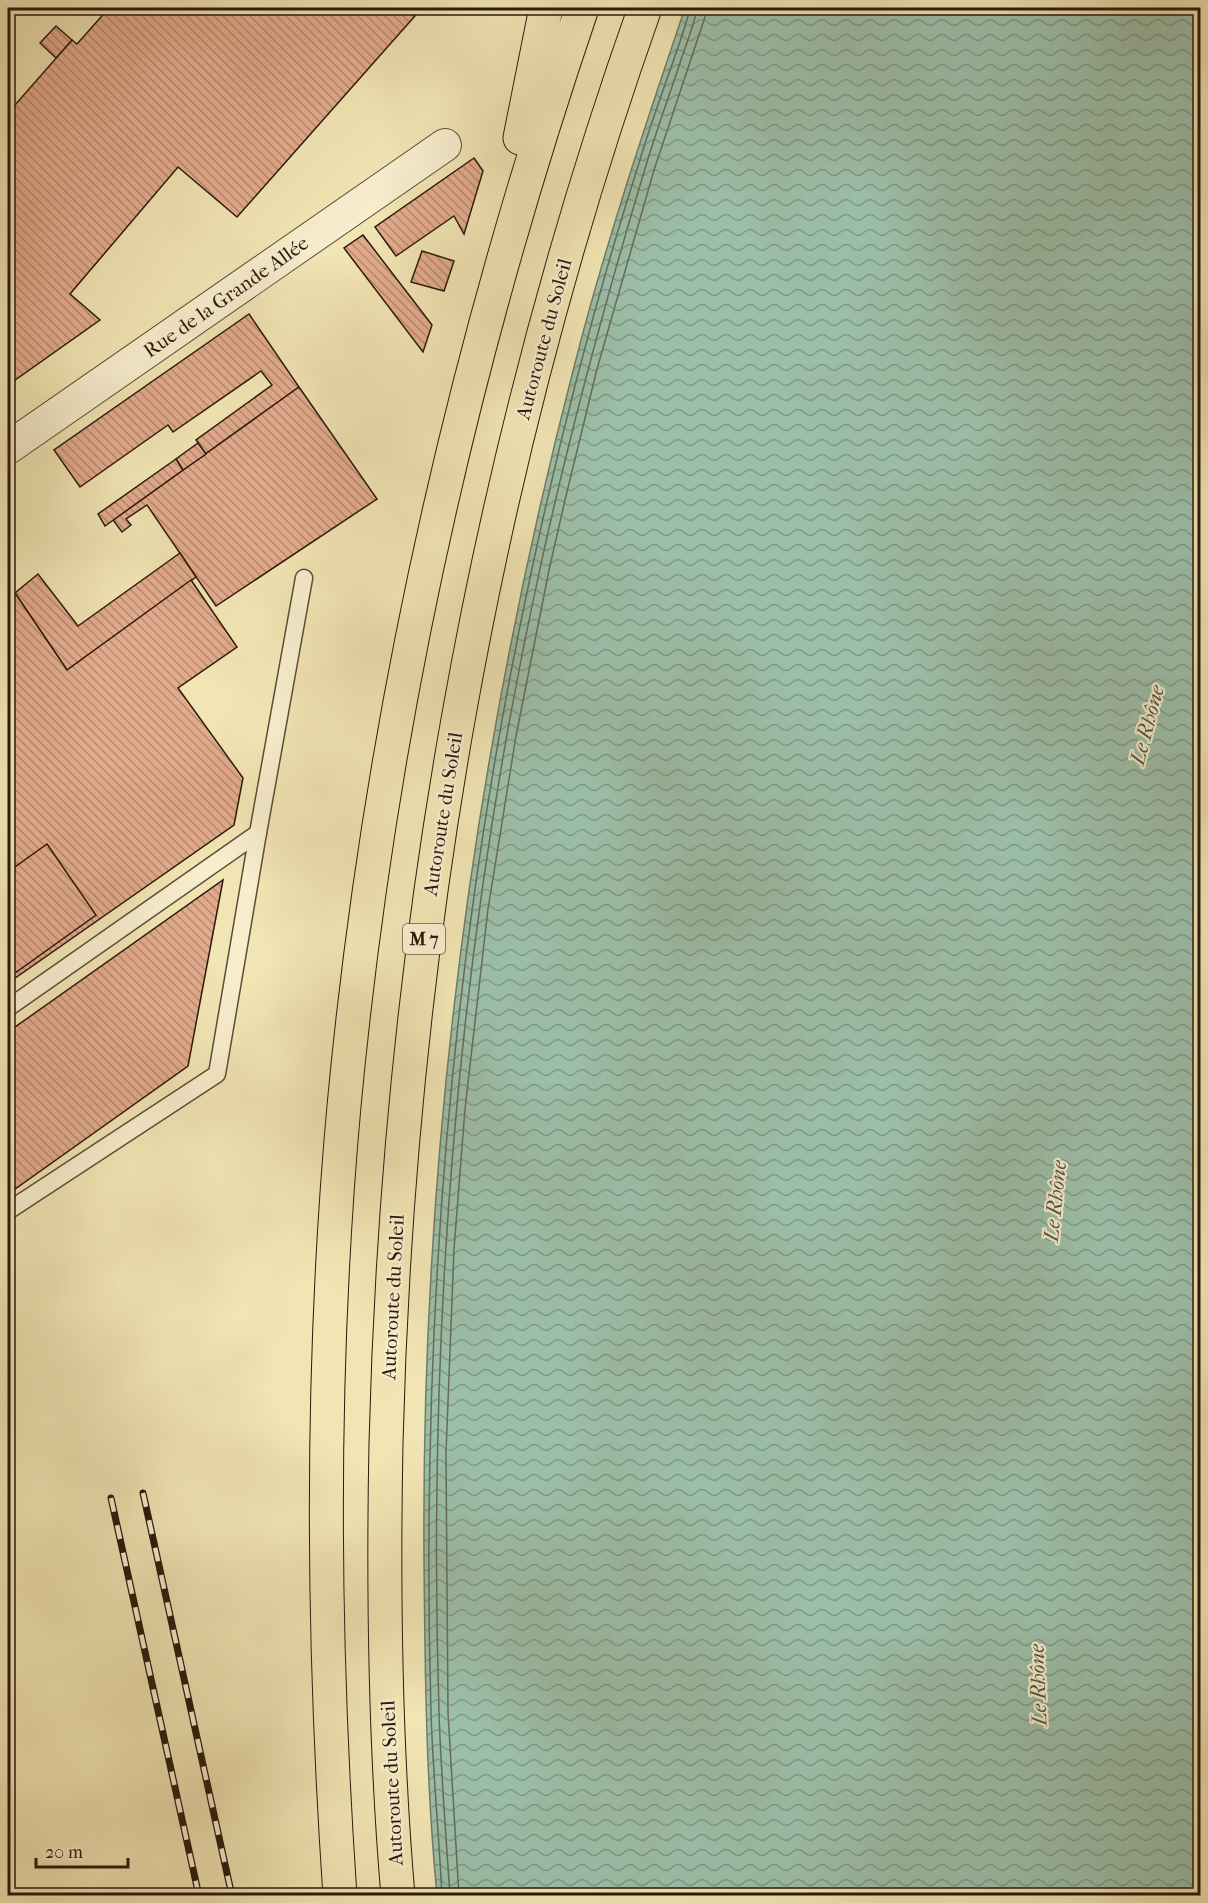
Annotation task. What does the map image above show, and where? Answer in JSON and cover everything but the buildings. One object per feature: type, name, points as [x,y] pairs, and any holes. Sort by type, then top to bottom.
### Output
[{"type":"highway","points":[[340,1896],[332,1790],[326,1566],[330,1336],[344,1108],[359,971],[383,798],[415,624],[474,366],[546,8]]},
{"type":"highway","points":[[474,366],[511,231],[553,92],[582,8]]},
{"type":"highway","name":"Autoroute du Soleil","points":[[398,1896],[387,1709],[384,1561],[387,1411],[392,1280],[411,1045],[426,925],[463,689],[515,450],[566,253],[645,8]]},
{"type":"street","name":"Rue de la Grande Allée","points":[[8,448],[445,145]]},
{"type":"lane","points":[[8,1211],[217,1074],[304,578]]},
{"type":"lane","points":[[8,1008],[258,833]]},
{"type":"water","name":"Le Rhône","points":[[685,8],[1200,8],[1200,1895],[437,1895],[428,1769],[424,1559],[425,1408],[432,1257],[444,1107],[460,958],[481,809],[538,514],[574,367],[612,231]]},
{"type":"railway","points":[[143,1493],[232,1896]]},
{"type":"railway","points":[[111,1498],[199,1896]]}]
